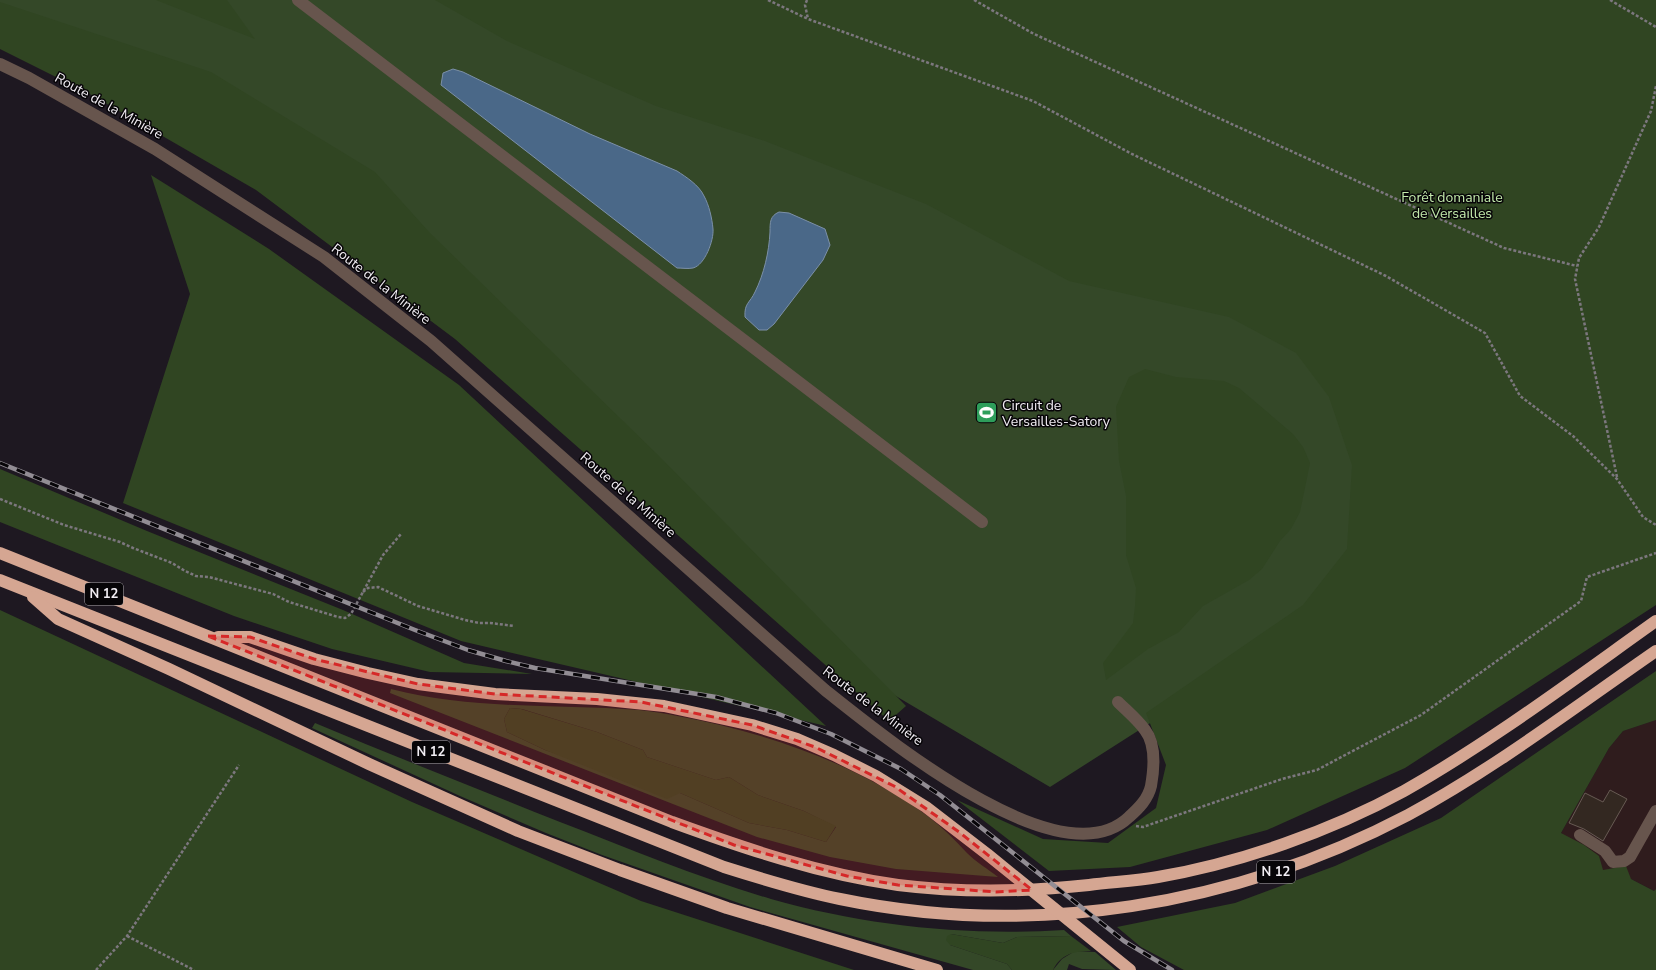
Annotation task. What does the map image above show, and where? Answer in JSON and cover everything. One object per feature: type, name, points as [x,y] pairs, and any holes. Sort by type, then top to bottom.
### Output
[{"type":"highway","name":"N 12","points":[[0,552],[672,822],[734,845],[794,863],[846,876],[898,885],[996,892],[1048,889],[1158,877],[1218,864],[1266,850],[1352,816],[1401,792],[1450,764],[1656,621]]},
{"type":"highway","name":"N 12","points":[[0,580],[724,867],[786,886],[841,899],[941,914],[996,917],[1098,910],[1165,901],[1218,890],[1313,859],[1358,840],[1409,814],[1462,783],[1517,748],[1656,651]]},
{"type":"highway","points":[[26,590],[58,619],[169,669],[369,764],[518,831],[620,870],[727,908],[937,970]]},
{"type":"highway","points":[[208,636],[250,637],[329,663],[418,684],[495,694],[641,702],[692,711],[752,725],[815,747],[876,776],[926,808],[987,854],[1130,970]]},
{"type":"street","points":[[298,0],[982,522]]},
{"type":"street","name":"Route de la Minière","points":[[0,64],[29,78],[155,149],[324,258],[431,341],[825,690],[891,742],[959,787],[1026,822],[1063,833],[1094,834],[1121,825],[1149,796],[1153,776],[1152,745],[1146,730],[1118,702]]},
{"type":"street","points":[[1580,835],[1605,851],[1613,862],[1624,861],[1630,857],[1656,811]]},
{"type":"path","points":[[768,0],[808,19],[1033,101],[1139,157],[1386,276],[1485,333],[1520,396],[1573,436],[1617,478],[1643,517],[1656,524]]},
{"type":"path","points":[[807,0],[805,5],[808,19]]},
{"type":"path","points":[[974,0],[1034,34],[1504,248],[1577,266]]},
{"type":"path","points":[[1610,0],[1656,27]]},
{"type":"path","points":[[1617,478],[1575,279],[1579,258],[1599,228],[1651,111],[1656,86]]},
{"type":"path","points":[[0,499],[64,525],[120,542],[172,563],[196,576],[209,577],[273,594],[289,602],[344,618],[351,614],[383,554],[401,534]]},
{"type":"path","points":[[1121,825],[1144,827],[1282,779],[1323,767],[1421,715],[1581,601],[1587,577],[1656,553]]},
{"type":"path","points":[[361,594],[368,588],[378,587],[418,606],[465,620],[479,624],[490,623],[514,626]]},
{"type":"path","points":[[96,970],[127,936],[239,765]]},
{"type":"path","points":[[127,936],[194,970]]},
{"type":"highlighted area","points":[[208,636],[250,637],[314,659],[418,684],[495,694],[641,702],[752,725],[815,747],[894,786],[959,832],[1032,890],[996,892],[898,885],[847,876],[734,845]]},
{"type":"shaded area","points":[[1656,720],[1656,889],[1654,891],[1631,879],[1603,870],[1561,833],[1609,748],[1623,731]]},
{"type":"green space","name":"Circuit de Versailles-Satory","points":[[0,0],[566,0],[1280,332],[1509,494],[1050,787],[828,656],[293,131],[0,13]]},
{"type":"green space","points":[[156,0],[227,0],[255,39]]},
{"type":"green space","name":"Forêt domaniale de Versailles","points":[[435,0],[1656,0],[1656,605],[1405,768],[1267,830],[1130,867],[1049,871],[957,800],[1043,839],[1108,843],[1156,808],[1166,765],[1146,713],[1303,605],[1347,549],[1352,465],[1329,397],[1296,353],[1229,317],[1069,281],[926,204],[765,141],[656,106],[507,41]]},
{"type":"green space","points":[[0,2],[211,72],[375,172],[430,233],[658,455],[906,706],[889,721],[455,339],[256,190],[88,93],[0,49]]},
{"type":"green space","points":[[151,175],[269,249],[459,385],[826,726],[461,641],[123,503],[190,294]]},
{"type":"green space","points":[[1145,369],[1176,377],[1224,381],[1239,388],[1293,434],[1303,447],[1310,463],[1300,512],[1291,529],[1280,541],[1262,569],[1249,580],[1203,606],[1179,632],[1148,649],[1106,680],[1103,663],[1133,623],[1136,588],[1126,555],[1126,496],[1119,461],[1116,407],[1129,377]]},
{"type":"green space","points":[[0,469],[147,531],[343,610],[464,663],[532,674],[430,672],[332,649],[234,616],[0,522]]},
{"type":"green space","points":[[0,610],[412,802],[641,901],[854,970],[0,970]]},
{"type":"green space","points":[[1656,671],[1656,720],[1623,731],[1609,748],[1561,833],[1584,845],[1599,856],[1603,870],[1626,866],[1631,879],[1654,891],[1656,889],[1656,970],[1184,970],[1141,947],[1117,927],[1235,903],[1335,866],[1441,818]]},
{"type":"green space","points":[[391,689],[422,696],[483,703],[639,710],[670,714],[748,732],[775,740],[829,760],[881,786],[929,817],[971,856],[998,877],[896,869],[830,857],[757,837],[390,693]],"holes":[[[510,708],[522,709],[597,732],[643,750],[647,757],[716,780],[729,777],[758,795],[804,811],[836,827],[826,842],[787,830],[749,823],[680,793],[545,750],[507,732],[504,719]]]},
{"type":"green space","points":[[510,708],[521,709],[597,732],[643,750],[647,757],[716,780],[729,777],[758,795],[804,811],[836,826],[826,842],[787,830],[749,823],[680,793],[667,799],[545,750],[507,732],[504,719]]},
{"type":"green space","points":[[315,723],[639,853],[691,873],[771,899],[843,916],[916,927],[990,931],[1064,930],[1071,936],[1017,937],[1003,943],[951,934],[950,945],[1007,964],[1012,970],[973,970],[750,907],[602,855],[460,796],[312,728]]},
{"type":"green space","points":[[951,934],[1003,943],[1017,937],[1071,936],[1091,951],[1069,954],[1060,960],[1053,970],[1012,970],[1007,964],[950,945],[946,940],[947,936]]},
{"type":"green space","points":[[1075,951],[1095,952],[1116,970],[1082,969],[1069,964],[1067,970],[1053,970],[1062,959]]},
{"type":"water","points":[[453,69],[463,72],[590,134],[677,171],[688,179],[702,192],[712,220],[713,234],[705,257],[697,266],[693,268],[677,268],[441,85],[443,73]]},
{"type":"water","points":[[779,212],[789,213],[825,229],[830,245],[823,260],[774,324],[767,330],[759,330],[745,317],[745,309],[755,292],[766,263],[771,220],[774,215]]},
{"type":"building","points":[[1610,790],[1627,799],[1603,841],[1584,829],[1569,823],[1585,793],[1603,802]]},
{"type":"railway","points":[[0,463],[468,650],[535,668],[716,697],[776,713],[831,734],[901,769],[940,795],[1124,941],[1172,970]]},
{"type":"place","name":"Circuit de Versailles-Satory","points":[[987,413]]}]
